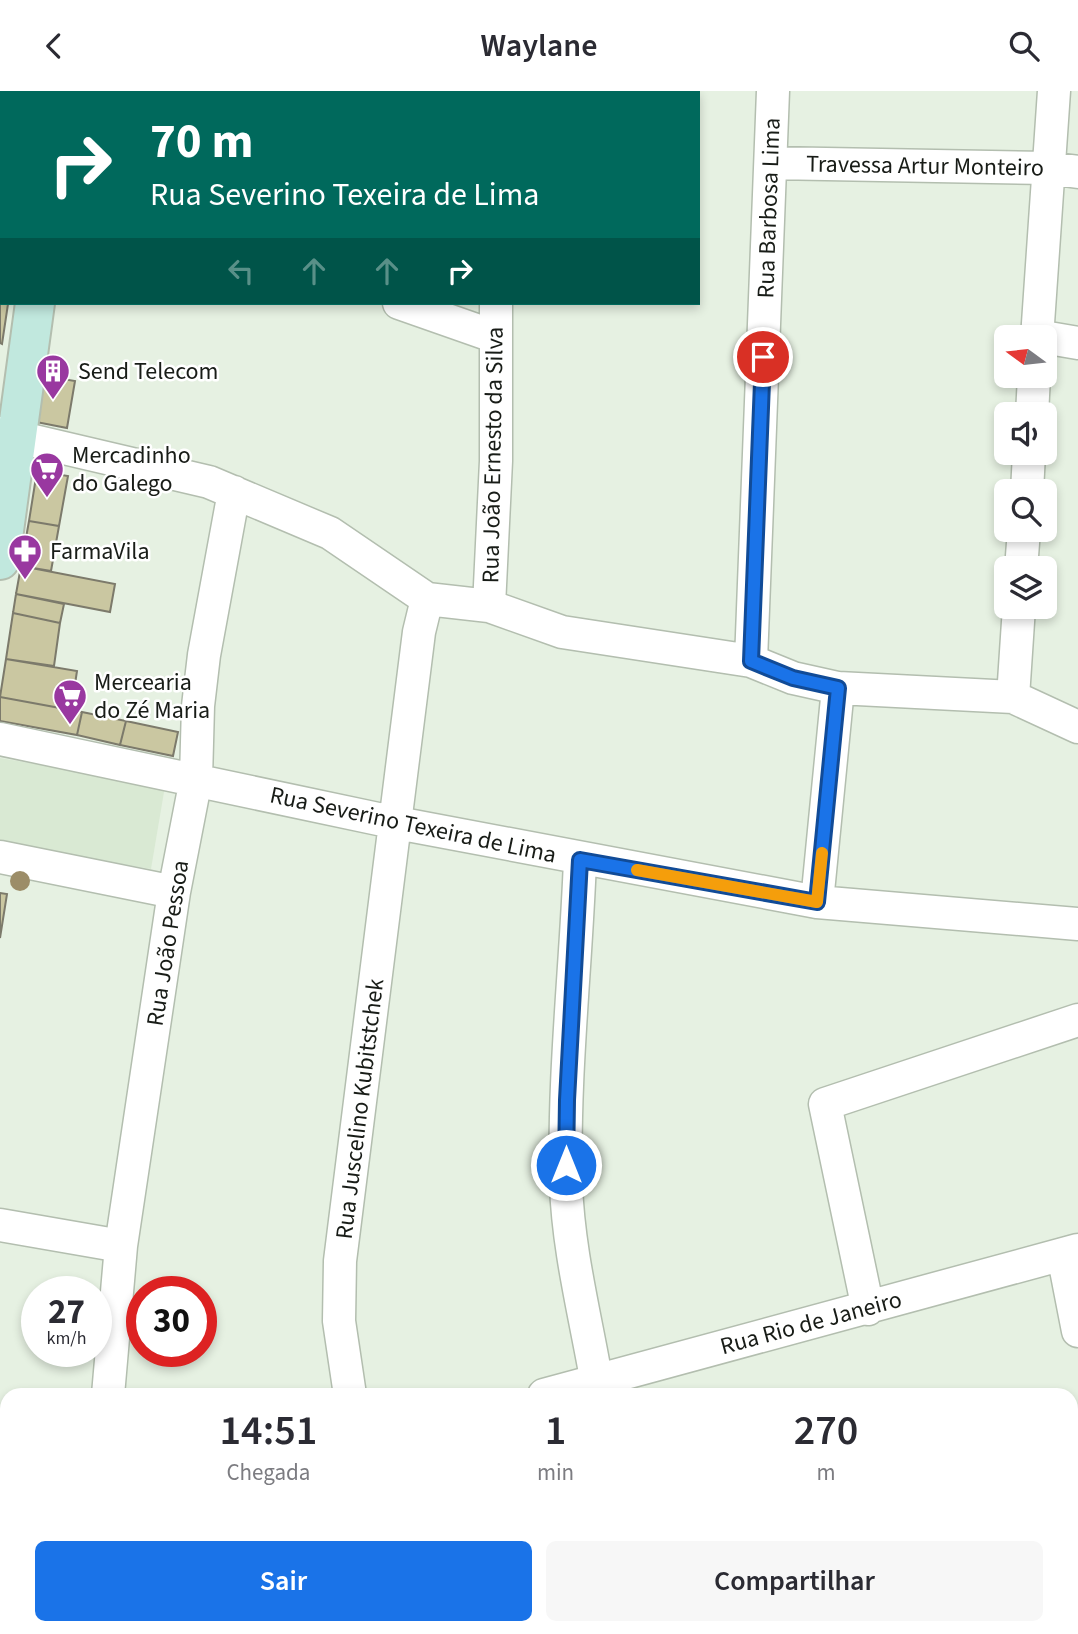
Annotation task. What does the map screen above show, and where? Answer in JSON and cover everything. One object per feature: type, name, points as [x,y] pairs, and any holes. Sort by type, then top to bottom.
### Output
[{"type":"street","name":"Rua Barbosa Lima","points":[[751,661],[773,91]]},
{"type":"street","points":[[1039,325],[1063,170],[1054,91]]},
{"type":"street","name":"Travessa Artur Monteiro","points":[[771,163],[1063,170]]},
{"type":"street","points":[[0,559],[9,436],[35,305]]},
{"type":"street","points":[[405,305],[496,337]]},
{"type":"street","name":"Rua João Ernesto da Silva","points":[[489,607],[496,461],[496,305]]},
{"type":"street","points":[[1057,340],[1078,343]]},
{"type":"street","points":[[9,436],[155,468],[234,492],[330,533],[427,599],[489,607],[562,632],[751,661],[793,678],[838,688],[1013,697],[1078,727]]},
{"type":"street","name":"Rua João Pessoa","points":[[109,1388],[121,1246],[174,892],[196,779],[198,706],[204,655],[234,492]]},
{"type":"street","points":[[397,823],[419,632],[427,599]]},
{"type":"street","points":[[1013,697],[1018,619]]},
{"type":"street","points":[[817,902],[838,688]]},
{"type":"street","name":"Rua Severino Texeira de Lima","points":[[0,739],[580,860],[817,902],[1078,924]]},
{"type":"street","name":"Rua Juscelino Kubitstchek","points":[[349,1388],[339,1321],[340,1261],[397,823]]},
{"type":"street","points":[[0,857],[174,892]]},
{"type":"street","points":[[580,860],[567,1100],[566,1186],[574,1253],[596,1378]]},
{"type":"street","points":[[868,1309],[825,1104],[1078,1020]]},
{"type":"street","points":[[0,1225],[121,1246]]},
{"type":"street","points":[[1070,1252],[1078,1331]]},
{"type":"street","name":"Rua Rio de Janeiro","points":[[565,1388],[868,1309],[1070,1252]]},
{"type":"shaded area","points":[[0,758],[165,786],[151,869],[0,843]]},
{"type":"building","points":[[0,305],[8,305],[2,344]]},
{"type":"building","name":"Send Telecom","points":[[39,375],[75,381],[67,428],[31,421]]},
{"type":"building","points":[[37,471],[68,476],[59,526],[29,521]]},
{"type":"building","points":[[29,521],[59,526],[51,571],[21,566]]},
{"type":"building","points":[[21,566],[115,584],[110,612],[16,594]]},
{"type":"building","points":[[16,594],[64,604],[60,623],[13,613]]},
{"type":"building","points":[[13,613],[60,623],[54,666],[6,659]]},
{"type":"building","points":[[6,659],[77,671],[71,710],[0,697]]},
{"type":"building","points":[[0,697],[82,712],[77,735],[0,721]]},
{"type":"building","points":[[82,712],[126,721],[120,745],[77,735]]},
{"type":"building","points":[[126,721],[178,732],[173,756],[120,745]]},
{"type":"building","points":[[0,893],[7,894],[0,938]]},
{"type":"slow traffic","points":[[637,870],[817,902],[822,853]]},
{"type":"place","name":"Send Telecom","points":[[53,401]]},
{"type":"place","name":"Mercadinho do Galego","points":[[47,499]]},
{"type":"place","name":"FarmaVila","points":[[25,581]]},
{"type":"place","name":"Mercearia do Zé Maria","points":[[70,726]]},
{"type":"route","points":[[566,1165],[580,860],[817,902],[838,688],[793,678],[751,661],[763,357]]}]
